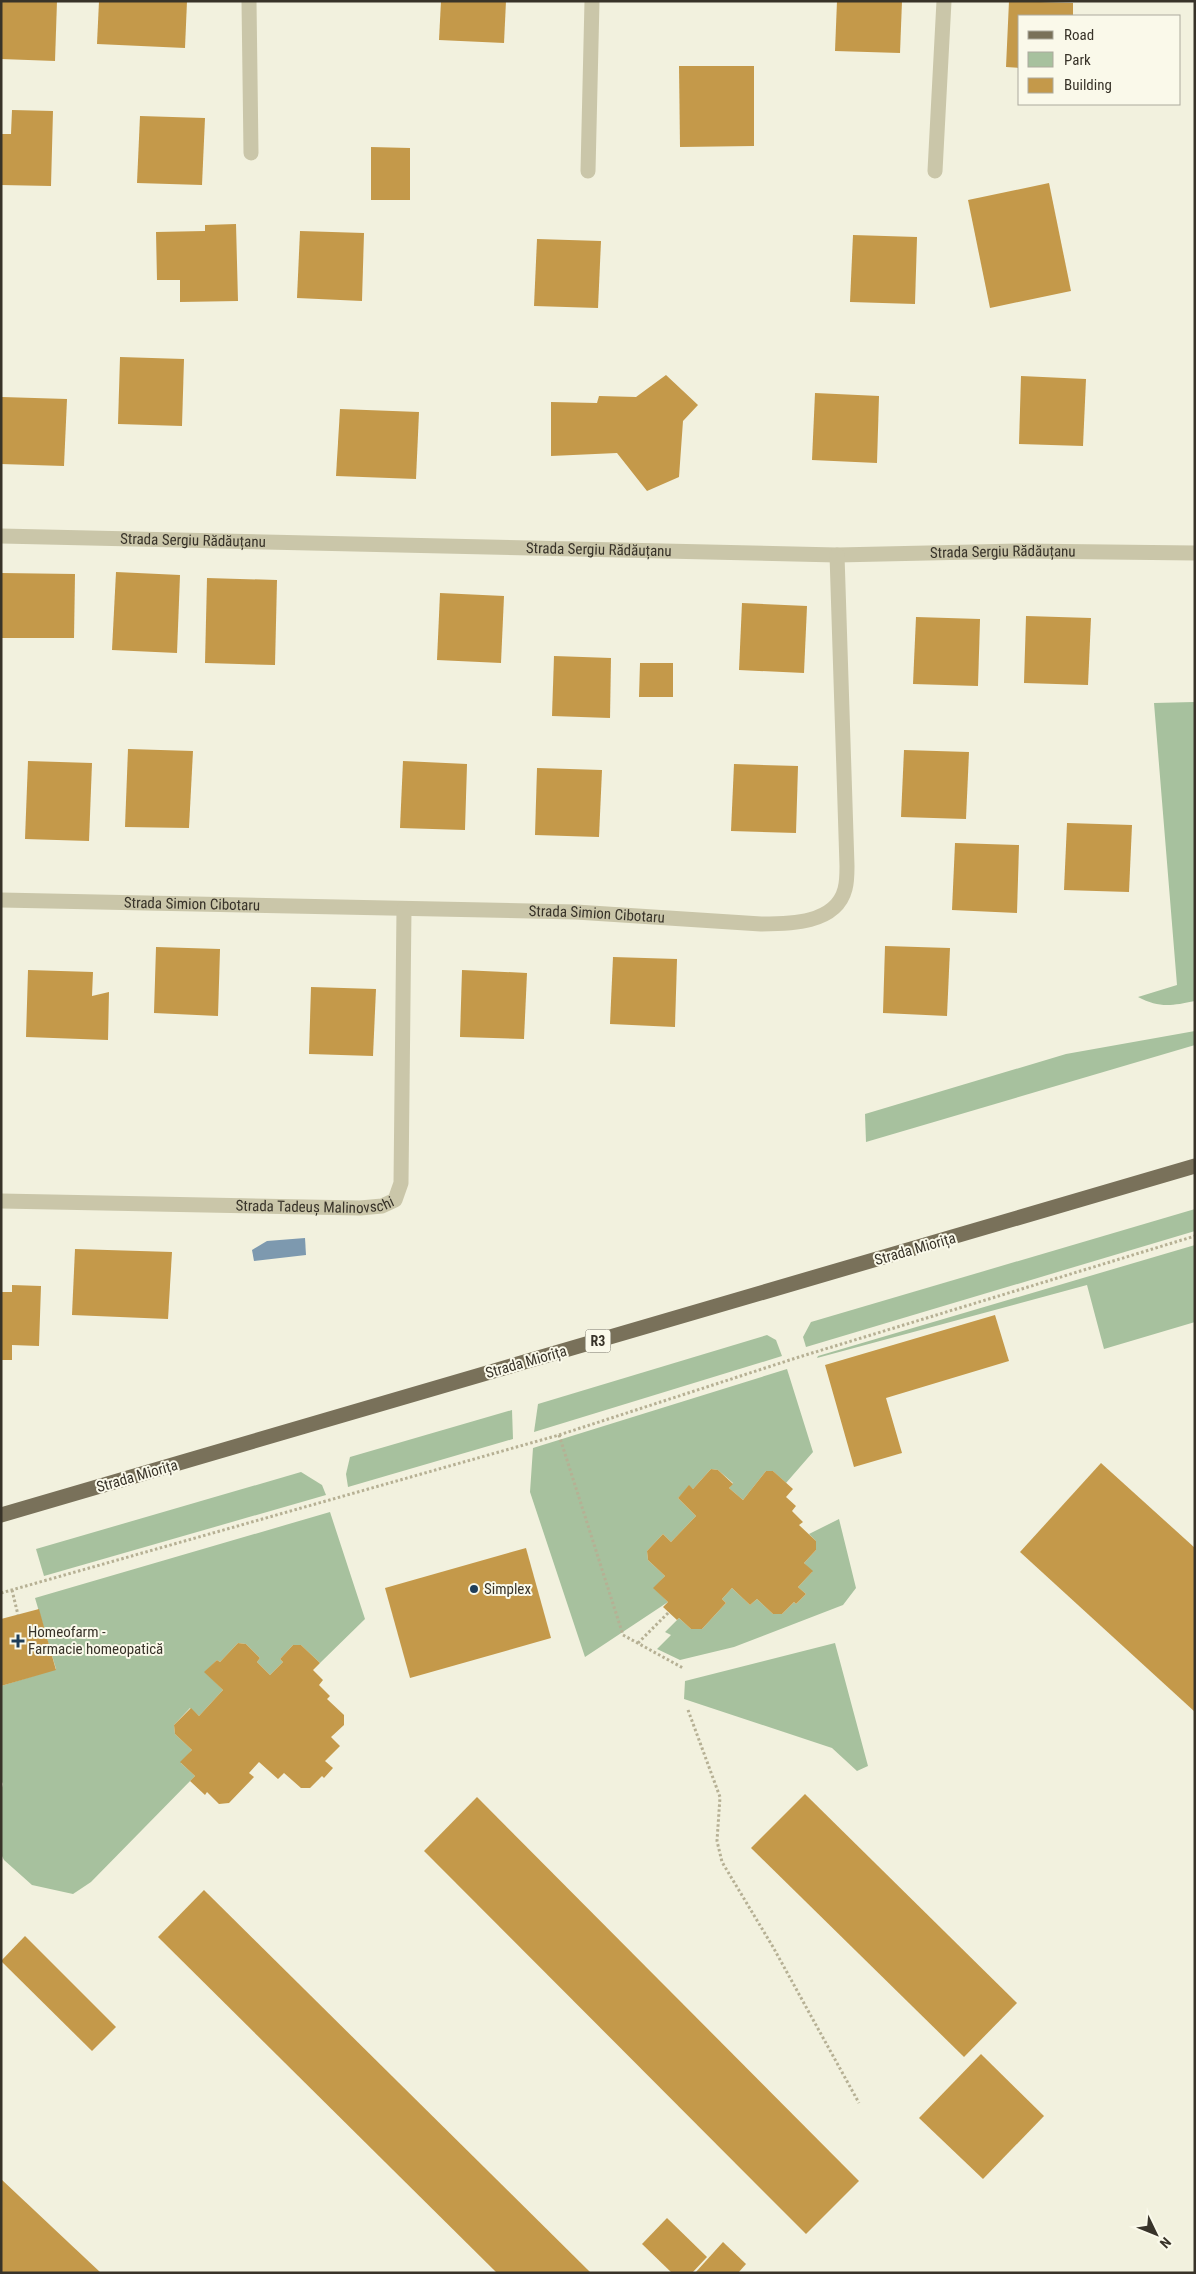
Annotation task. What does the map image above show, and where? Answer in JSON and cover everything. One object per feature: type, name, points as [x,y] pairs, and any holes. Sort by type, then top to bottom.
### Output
[{"type":"main road","name":"Strada Miorița","points":[[1,1515],[1195,1166]]},
{"type":"street","points":[[249,1],[251,153]]},
{"type":"street","points":[[588,172],[592,1]]},
{"type":"street","points":[[935,171],[944,1]]},
{"type":"street","name":"Strada Sergiu Rădăuțanu","points":[[1,536],[837,556],[1020,551],[1195,553]]},
{"type":"street","name":"Strada Simion Cibotaru","points":[[1,900],[576,912],[789,924],[808,920],[834,909],[845,891],[848,866],[837,556]]},
{"type":"street","name":"Strada Tadeuș Malinovschi","points":[[1,1200],[360,1208],[382,1206],[395,1200],[401,1183],[404,909]]},
{"type":"path","points":[[1,1593],[559,1435],[799,1357],[1195,1236]]},
{"type":"path","points":[[559,1435],[623,1635],[683,1668]]},
{"type":"path","points":[[12,1590],[18,1614]]},
{"type":"path","points":[[638,1643],[669,1612]]},
{"type":"path","points":[[688,1710],[720,1797],[717,1841],[722,1862],[773,1947],[859,2104]]},
{"type":"green space","points":[[1194,702],[1195,1001],[1165,1005],[1145,1001],[1138,997],[1177,985],[1154,703]]},
{"type":"green space","points":[[1195,1031],[1195,1045],[866,1142],[865,1114],[1066,1054]]},
{"type":"green space","points":[[1195,1209],[1195,1231],[806,1347],[803,1337],[811,1322]]},
{"type":"green space","points":[[1195,1245],[1195,1322],[1104,1349],[1087,1285],[817,1358],[818,1356]]},
{"type":"green space","points":[[767,1335],[776,1340],[782,1356],[534,1432],[538,1404]]},
{"type":"green space","points":[[787,1369],[813,1452],[786,1483],[773,1471],[766,1471],[743,1500],[729,1488],[733,1483],[718,1470],[711,1469],[693,1489],[689,1486],[678,1498],[696,1516],[671,1542],[663,1534],[647,1551],[648,1560],[665,1576],[654,1588],[668,1602],[585,1657],[530,1492],[533,1448]]},
{"type":"green space","points":[[512,1410],[513,1439],[348,1487],[346,1474],[350,1457]]},
{"type":"green space","points":[[301,1472],[322,1485],[326,1495],[44,1576],[36,1549]]},
{"type":"green space","points":[[330,1512],[365,1619],[320,1663],[301,1645],[293,1645],[280,1659],[283,1662],[270,1675],[257,1662],[260,1658],[246,1644],[238,1643],[220,1662],[217,1660],[205,1672],[223,1690],[199,1716],[190,1708],[174,1725],[175,1734],[192,1750],[181,1763],[195,1776],[91,1882],[73,1894],[32,1885],[4,1860],[1,1854],[1,1791],[3,1784],[1,1780],[1,1686],[56,1669],[35,1598]]},
{"type":"green space","points":[[839,1519],[856,1588],[843,1605],[734,1647],[680,1660],[657,1649],[671,1635],[665,1632],[679,1618],[691,1629],[702,1629],[726,1603],[722,1599],[732,1588],[750,1605],[757,1599],[773,1614],[782,1614],[794,1602],[796,1604],[806,1594],[798,1587],[812,1572],[804,1563],[816,1550],[816,1541],[809,1534]]},
{"type":"green space","points":[[835,1643],[868,1766],[857,1771],[832,1748],[684,1699],[685,1681]]},
{"type":"water","points":[[305,1238],[306,1255],[254,1261],[252,1250],[267,1241]]},
{"type":"building","points":[[1,1],[57,1],[55,61],[1,59]]},
{"type":"building","points":[[99,1],[187,1],[185,48],[97,44]]},
{"type":"building","points":[[441,1],[506,1],[504,43],[439,40]]},
{"type":"building","points":[[837,1],[902,1],[900,53],[835,51]]},
{"type":"building","points":[[1009,1],[1073,3],[1073,15],[1018,15],[1018,68],[1006,67]]},
{"type":"building","points":[[679,66],[754,66],[754,146],[680,147]]},
{"type":"building","points":[[12,110],[53,111],[51,186],[1,185],[1,134],[11,134]]},
{"type":"building","points":[[140,116],[205,118],[202,185],[137,183]]},
{"type":"building","points":[[371,147],[410,148],[410,200],[371,200]]},
{"type":"building","points":[[1049,183],[1071,291],[990,308],[968,200]]},
{"type":"building","points":[[236,224],[238,301],[180,302],[180,280],[157,280],[156,232],[205,231],[205,225]]},
{"type":"building","points":[[300,231],[364,233],[362,301],[297,298]]},
{"type":"building","points":[[853,235],[917,237],[915,304],[850,302]]},
{"type":"building","points":[[537,239],[601,241],[598,308],[534,306]]},
{"type":"building","points":[[120,357],[184,359],[182,426],[118,424]]},
{"type":"building","points":[[666,375],[698,405],[683,421],[679,477],[647,491],[617,453],[551,456],[551,402],[597,403],[599,396],[636,397]]},
{"type":"building","points":[[1021,376],[1086,379],[1083,446],[1019,444]]},
{"type":"building","points":[[815,393],[879,396],[877,463],[812,460]]},
{"type":"building","points":[[2,397],[67,399],[64,466],[1,464]]},
{"type":"building","points":[[340,409],[419,412],[416,479],[336,476]]},
{"type":"building","points":[[116,572],[180,575],[177,653],[112,650]]},
{"type":"building","points":[[1,573],[75,574],[74,638],[1,638]]},
{"type":"building","points":[[207,578],[277,580],[275,665],[205,663]]},
{"type":"building","points":[[440,593],[504,596],[501,663],[437,660]]},
{"type":"building","points":[[742,603],[807,606],[804,673],[739,670]]},
{"type":"building","points":[[1026,616],[1091,618],[1088,685],[1024,683]]},
{"type":"building","points":[[916,617],[980,619],[978,686],[913,684]]},
{"type":"building","points":[[554,656],[611,658],[610,718],[552,716]]},
{"type":"building","points":[[640,663],[673,663],[673,697],[639,697]]},
{"type":"building","points":[[128,749],[193,751],[189,828],[125,827]]},
{"type":"building","points":[[904,750],[969,752],[966,819],[901,817]]},
{"type":"building","points":[[28,761],[92,763],[89,841],[25,839]]},
{"type":"building","points":[[403,761],[467,764],[465,830],[400,828]]},
{"type":"building","points":[[734,764],[798,766],[796,833],[731,831]]},
{"type":"building","points":[[537,768],[602,770],[599,837],[535,835]]},
{"type":"building","points":[[1067,823],[1132,825],[1129,892],[1064,890]]},
{"type":"building","points":[[955,843],[1019,845],[1017,913],[952,910]]},
{"type":"building","points":[[885,946],[950,948],[947,1016],[883,1013]]},
{"type":"building","points":[[156,947],[220,949],[218,1016],[154,1013]]},
{"type":"building","points":[[613,957],[677,959],[675,1027],[610,1024]]},
{"type":"building","points":[[28,970],[93,972],[92,996],[109,992],[108,1040],[26,1037]]},
{"type":"building","points":[[462,970],[527,973],[524,1039],[460,1037]]},
{"type":"building","points":[[311,987],[376,989],[373,1056],[309,1054]]},
{"type":"building","points":[[75,1249],[172,1252],[168,1319],[72,1315]]},
{"type":"building","points":[[12,1285],[41,1286],[39,1346],[12,1345],[12,1360],[1,1360],[1,1292],[12,1292]]},
{"type":"building","points":[[995,1315],[1009,1361],[886,1398],[902,1453],[854,1467],[825,1365]]},
{"type":"building","points":[[1101,1463],[1195,1548],[1195,1712],[1020,1552]]},
{"type":"building","points":[[711,1469],[718,1470],[733,1484],[729,1488],[743,1500],[766,1471],[773,1471],[793,1489],[786,1497],[796,1506],[792,1511],[803,1522],[799,1525],[816,1541],[816,1550],[804,1563],[813,1571],[798,1587],[806,1594],[796,1604],[794,1602],[782,1614],[773,1614],[757,1599],[750,1605],[732,1588],[722,1599],[726,1603],[702,1629],[691,1629],[679,1618],[677,1620],[663,1607],[668,1602],[653,1588],[665,1576],[648,1560],[647,1551],[663,1534],[671,1542],[696,1516],[678,1498],[689,1485],[693,1489]]},
{"type":"building","points":[[526,1548],[551,1638],[410,1678],[385,1588]]},
{"type":"building","points":[[39,1609],[56,1670],[1,1686],[1,1619]]},
{"type":"building","points":[[238,1643],[246,1644],[260,1658],[257,1662],[270,1675],[283,1662],[280,1659],[293,1645],[301,1645],[320,1663],[313,1670],[323,1680],[319,1685],[330,1696],[327,1699],[344,1715],[344,1725],[331,1737],[340,1746],[325,1761],[333,1768],[324,1778],[322,1776],[310,1788],[301,1788],[284,1773],[278,1779],[259,1762],[249,1773],[254,1777],[229,1803],[219,1804],[207,1792],[205,1795],[190,1781],[195,1776],[180,1762],[192,1750],[175,1734],[174,1725],[191,1708],[199,1716],[223,1690],[204,1672],[217,1660],[220,1662]]},
{"type":"building","points":[[805,1794],[1017,2003],[964,2057],[751,1848]]},
{"type":"building","points":[[477,1797],[859,2181],[806,2234],[424,1851]]},
{"type":"building","points":[[204,1890],[591,2273],[497,2273],[158,1937]]},
{"type":"building","points":[[25,1936],[116,2027],[92,2051],[1,1961]]},
{"type":"building","points":[[981,2054],[1044,2116],[983,2179],[919,2118]]},
{"type":"building","points":[[1,2179],[101,2273],[1,2273]]},
{"type":"building","points":[[667,2218],[707,2257],[692,2273],[672,2273],[642,2244]]},
{"type":"building","points":[[723,2242],[746,2264],[738,2273],[695,2273]]},
{"type":"place","name":"Simplex","points":[[474,1589]]},
{"type":"place","name":"Homeofarm - Farmacie homeopatică","points":[[18,1641]]}]
